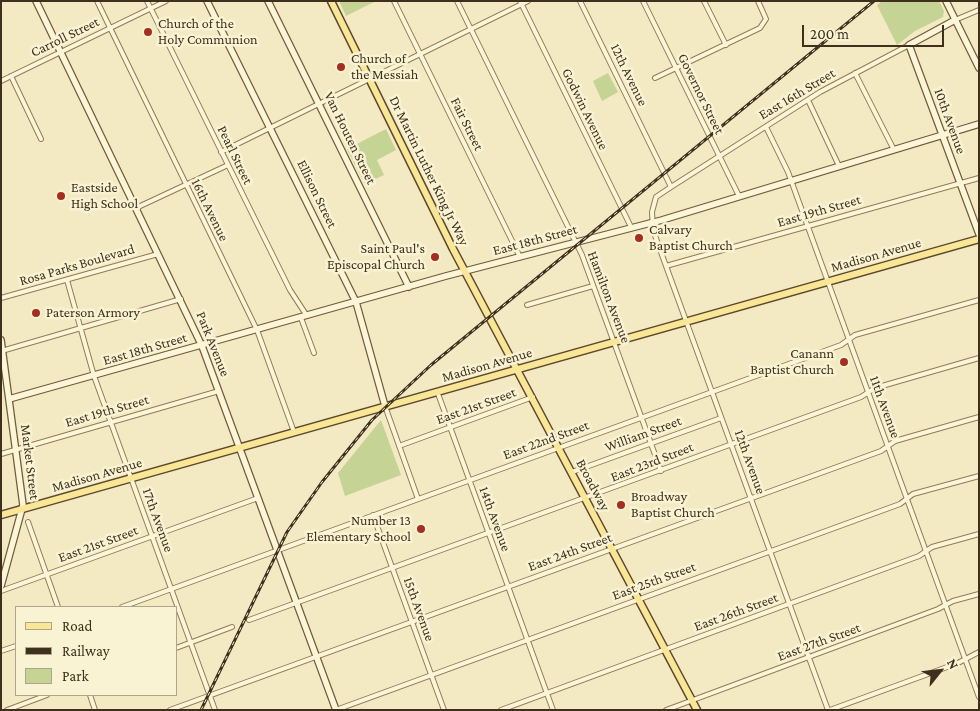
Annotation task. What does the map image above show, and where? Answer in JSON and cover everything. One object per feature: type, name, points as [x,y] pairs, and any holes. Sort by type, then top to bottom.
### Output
[{"type":"main road","name":"Dr Martin Luther King Jr Way","points":[[331,1],[466,271]]},
{"type":"main road","name":"Madison Avenue","points":[[1,515],[979,239]]},
{"type":"main road","name":"Broadway","points":[[466,271],[697,710]]},
{"type":"street","name":"Park Avenue","points":[[36,1],[202,346],[336,710]]},
{"type":"street","name":"16th Avenue","points":[[97,1],[257,330],[294,432]]},
{"type":"street","name":"Pearl Street","points":[[147,1],[304,317]]},
{"type":"street","name":"Carroll Street","points":[[1,81],[166,1]]},
{"type":"street","name":"Ellison Street","points":[[207,1],[356,302],[385,406]]},
{"type":"street","name":"Van Houten Street","points":[[268,1],[409,287]]},
{"type":"street","name":"Fair Street","points":[[394,1],[520,257]]},
{"type":"street","name":"Hamilton Avenue","points":[[458,1],[576,242],[661,471]]},
{"type":"street","points":[[221,152],[420,56],[520,3],[528,1]]},
{"type":"street","name":"12th Avenue","points":[[580,1],[671,187]]},
{"type":"street","name":"Governor Street","points":[[643,1],[739,196]]},
{"type":"street","points":[[704,1],[726,45]]},
{"type":"street","points":[[655,78],[726,45],[764,24],[766,19],[758,1]]},
{"type":"street","points":[[946,1],[979,68]]},
{"type":"street","name":"Godwin Avenue","points":[[520,3],[631,227]]},
{"type":"street","name":"East 16th Street","points":[[652,222],[654,201],[671,187],[808,100],[955,20],[979,10]]},
{"type":"street","name":"10th Avenue","points":[[909,45],[979,234]]},
{"type":"street","points":[[855,73],[894,150]]},
{"type":"street","points":[[11,76],[41,139]]},
{"type":"street","points":[[808,100],[840,166]]},
{"type":"street","name":"East 18th Street","points":[[9,399],[466,271],[652,222],[979,124]]},
{"type":"street","name":"11th Avenue","points":[[766,127],[791,180],[979,697]]},
{"type":"street","points":[[136,208],[228,165]]},
{"type":"street","name":"East 19th Street","points":[[666,266],[979,178]]},
{"type":"street","name":"12th Avenue","points":[[652,222],[686,322],[829,710]]},
{"type":"street","name":"Rosa Parks Boulevard","points":[[1,298],[159,254]]},
{"type":"street","name":"17th Avenue","points":[[67,280],[94,376],[215,710]]},
{"type":"street","points":[[527,305],[593,286]]},
{"type":"street","points":[[2,352],[181,300]]},
{"type":"street","name":"East 22nd Street","points":[[125,606],[841,345],[855,335],[979,300]]},
{"type":"street","points":[[304,317],[314,353]]},
{"type":"street","name":"Market Street","points":[[1,340],[23,496],[23,508],[1,586]]},
{"type":"street","name":"East 23rd Street","points":[[249,620],[586,499],[861,397],[874,388],[979,358]]},
{"type":"street","name":"East 19th Street","points":[[1,454],[219,392]]},
{"type":"street","name":"14th Avenue","points":[[437,392],[553,710]]},
{"type":"street","name":"East 21st Street","points":[[399,446],[533,397]]},
{"type":"street","points":[[385,406],[418,499]]},
{"type":"street","name":"East 24th Street","points":[[170,710],[881,451],[895,441],[979,417]]},
{"type":"street","name":"William Street","points":[[572,472],[722,418]]},
{"type":"street","name":"East 25th Street","points":[[336,710],[900,504],[913,494],[979,476]]},
{"type":"street","name":"East 21st Street","points":[[1,591],[258,498]]},
{"type":"street","name":"15th Avenue","points":[[373,516],[444,710]]},
{"type":"street","points":[[28,522],[58,606]]},
{"type":"street","name":"East 26th Street","points":[[501,710],[919,556],[932,547],[979,534]]},
{"type":"street","name":"East 27th Street","points":[[666,710],[810,658],[945,605],[979,594]]},
{"type":"street","points":[[178,647],[232,627]]},
{"type":"street","points":[[1,651],[15,646]]},
{"type":"street","points":[[829,710],[958,663],[979,652]]},
{"type":"street","points":[[7,710],[44,696]]},
{"type":"street","points":[[90,696],[95,710]]},
{"type":"green space","points":[[339,1],[376,1],[346,16]]},
{"type":"green space","points":[[882,1],[939,1],[944,11],[943,17],[915,31],[897,45],[877,5]]},
{"type":"green space","points":[[608,73],[618,92],[602,101],[593,81]]},
{"type":"green space","points":[[386,129],[396,150],[377,160],[384,175],[365,184],[347,149]]},
{"type":"green space","points":[[381,420],[401,475],[345,496],[338,473]]},
{"type":"railway","points":[[201,710],[287,532],[322,482],[372,420],[431,365],[874,1]]},
{"type":"place","name":"Church of the Holy Communion","points":[[148,32]]},
{"type":"place","name":"Church of the Messiah","points":[[341,67]]},
{"type":"place","name":"Eastside High School","points":[[61,196]]},
{"type":"place","name":"Calvary Baptist Church","points":[[639,238]]},
{"type":"place","name":"Saint Paul's Episcopal Church","points":[[435,257]]},
{"type":"place","name":"Paterson Armory","points":[[36,313]]},
{"type":"place","name":"Canann Baptist Church","points":[[844,362]]},
{"type":"place","name":"Broadway Baptist Church","points":[[621,505]]},
{"type":"place","name":"Number 13 Elementary School","points":[[421,529]]}]
